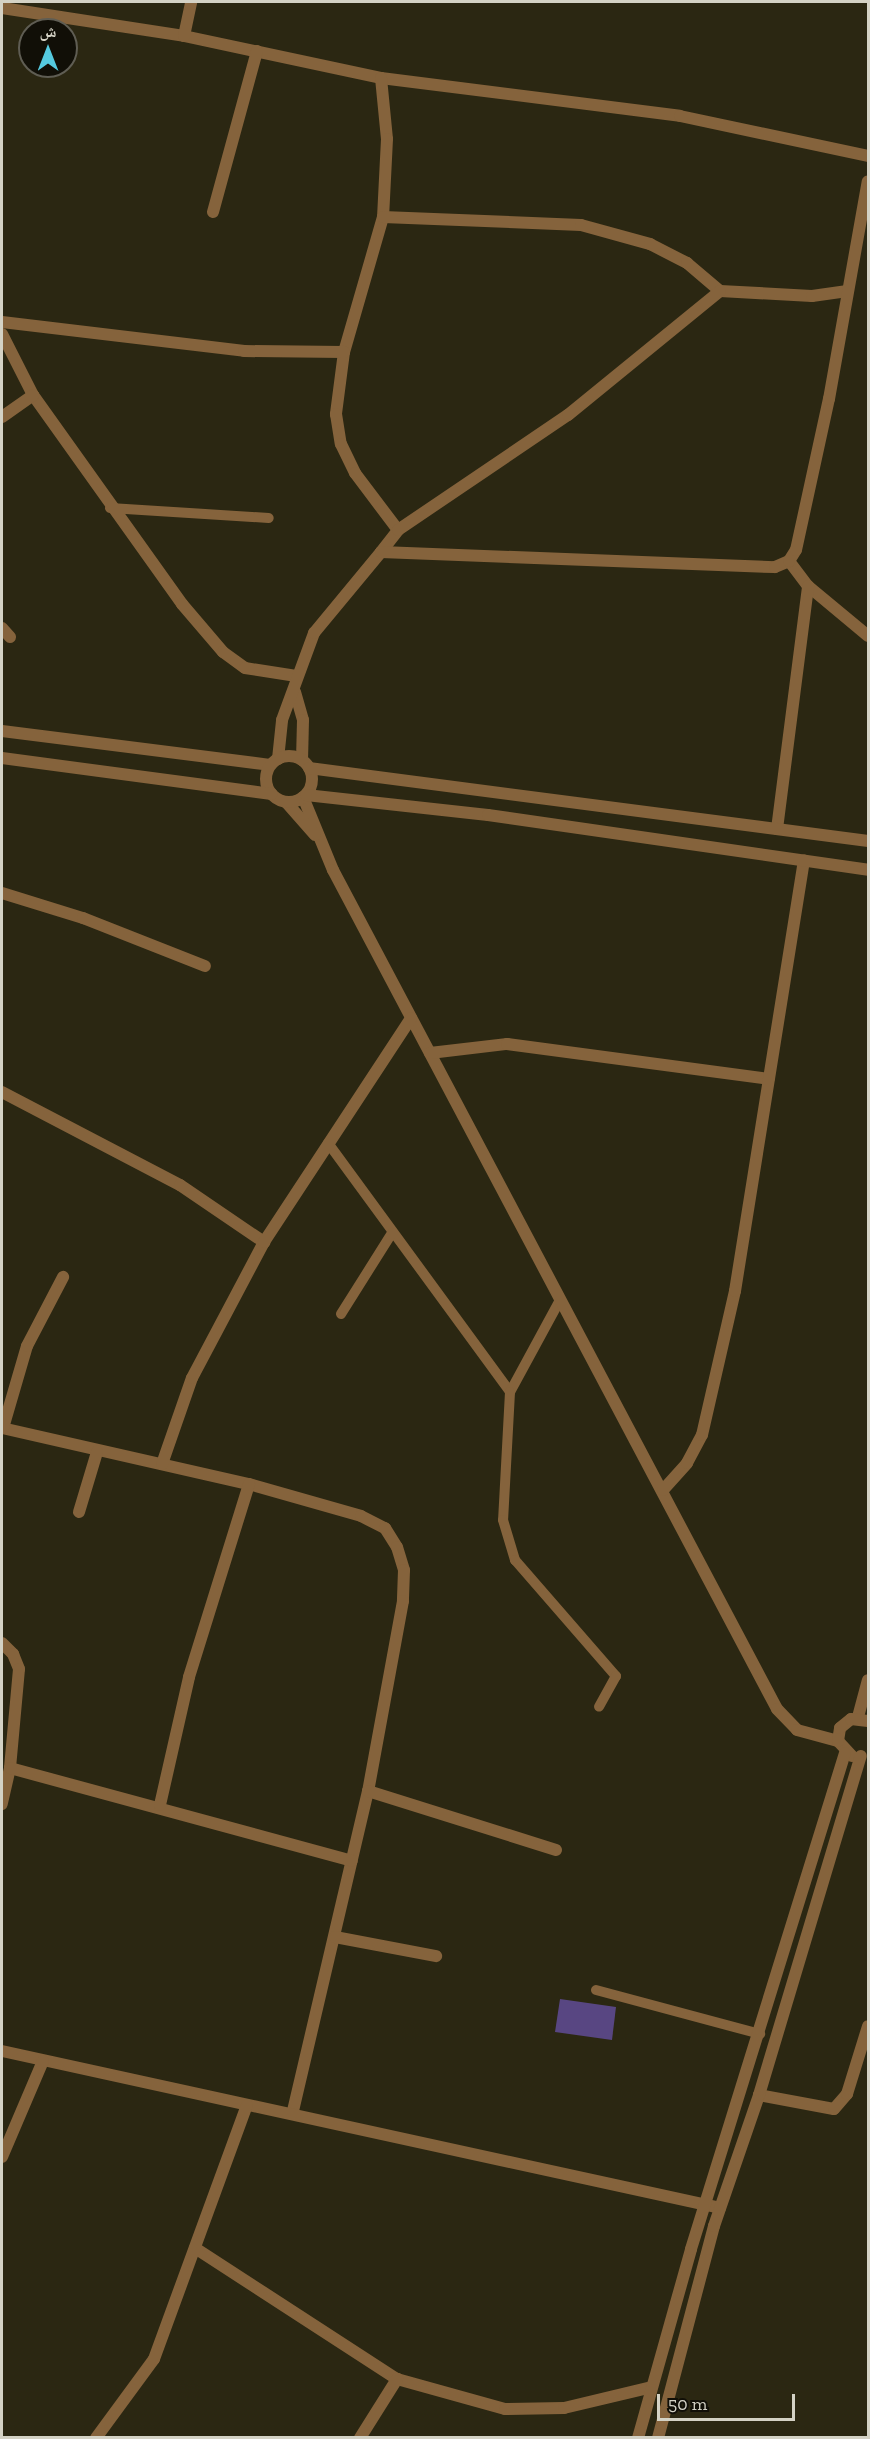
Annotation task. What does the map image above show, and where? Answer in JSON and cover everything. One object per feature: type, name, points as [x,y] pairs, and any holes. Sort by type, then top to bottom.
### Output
[{"type":"street","points":[[184,36],[191,2]]},
{"type":"street","points":[[2,8],[184,36],[381,78],[680,116],[868,156]]},
{"type":"street","points":[[213,212],[257,51]]},
{"type":"street","points":[[381,78],[387,139],[383,217],[344,352],[336,414],[341,444],[355,473],[399,530]]},
{"type":"street","points":[[381,552],[775,567],[789,561],[796,550],[829,399],[846,291],[868,181]]},
{"type":"street","points":[[383,217],[581,225],[650,244],[687,262],[720,291],[812,296],[846,291]]},
{"type":"street","points":[[638,2438],[706,2204],[845,1753],[838,1741],[803,1733],[777,1709],[315,835],[304,796],[311,785],[306,764],[303,720],[295,692],[296,676],[314,633],[399,530],[568,415],[720,291]]},
{"type":"street","points":[[2,322],[244,351],[344,352]]},
{"type":"street","points":[[2,334],[33,395],[110,508],[223,652],[245,669],[296,676]]},
{"type":"street","points":[[2,417],[33,395]]},
{"type":"street","points":[[789,561],[808,586],[868,636]]},
{"type":"street","points":[[777,829],[808,586]]},
{"type":"street","points":[[272,795],[266,780],[274,762],[282,720],[295,692]]},
{"type":"street","points":[[2,731],[306,764],[868,841]]},
{"type":"street","points":[[2,758],[272,795],[286,802],[315,835]]},
{"type":"street","points":[[286,802],[304,796],[488,815],[868,870]]},
{"type":"street","points":[[663,1490],[687,1463],[702,1435],[735,1291],[804,861]]},
{"type":"street","points":[[2,893],[83,918],[205,966]]},
{"type":"street","points":[[162,1464],[192,1378],[264,1242],[411,1018]]},
{"type":"street","points":[[430,1053],[507,1044],[769,1079]]},
{"type":"street","points":[[2,1092],[180,1185],[264,1242]]},
{"type":"street","points":[[63,1277],[27,1346],[2,1428],[97,1452],[249,1484],[361,1516],[385,1528],[397,1547],[404,1570],[403,1601],[368,1791],[293,2112]]},
{"type":"street","points":[[80,1512],[97,1452]]},
{"type":"street","points":[[159,1805],[189,1677],[249,1484]]},
{"type":"street","points":[[2,1643],[13,1654],[19,1669],[10,1768],[2,1804]]},
{"type":"street","points":[[838,1741],[844,1722],[863,1719],[868,1680]]},
{"type":"street","points":[[658,2438],[720,2208],[759,2095],[865,1755],[845,1753]]},
{"type":"street","points":[[10,1768],[159,1805],[352,1861]]},
{"type":"street","points":[[368,1791],[556,1850]]},
{"type":"street","points":[[335,1936],[436,1956]]},
{"type":"street","points":[[759,2095],[834,2109],[847,2094],[868,2026]]},
{"type":"street","points":[[2,2051],[247,2105],[293,2112],[720,2208]]},
{"type":"street","points":[[2,2157],[43,2061]]},
{"type":"street","points":[[96,2438],[153,2359],[247,2105]]},
{"type":"street","points":[[195,2248],[397,2379],[505,2409],[564,2408],[652,2387]]},
{"type":"street","points":[[360,2438],[397,2379]]},
{"type":"lane","points":[[110,508],[269,518]]},
{"type":"lane","points":[[328,1143],[510,1392]]},
{"type":"lane","points":[[341,1314],[392,1233]]},
{"type":"lane","points":[[561,1300],[510,1392],[503,1520],[515,1560],[616,1676],[599,1707]]},
{"type":"lane","points":[[596,1990],[760,2034]]},
{"type":"building","points":[[560,1999],[616,2007],[612,2040],[555,2032]]}]
